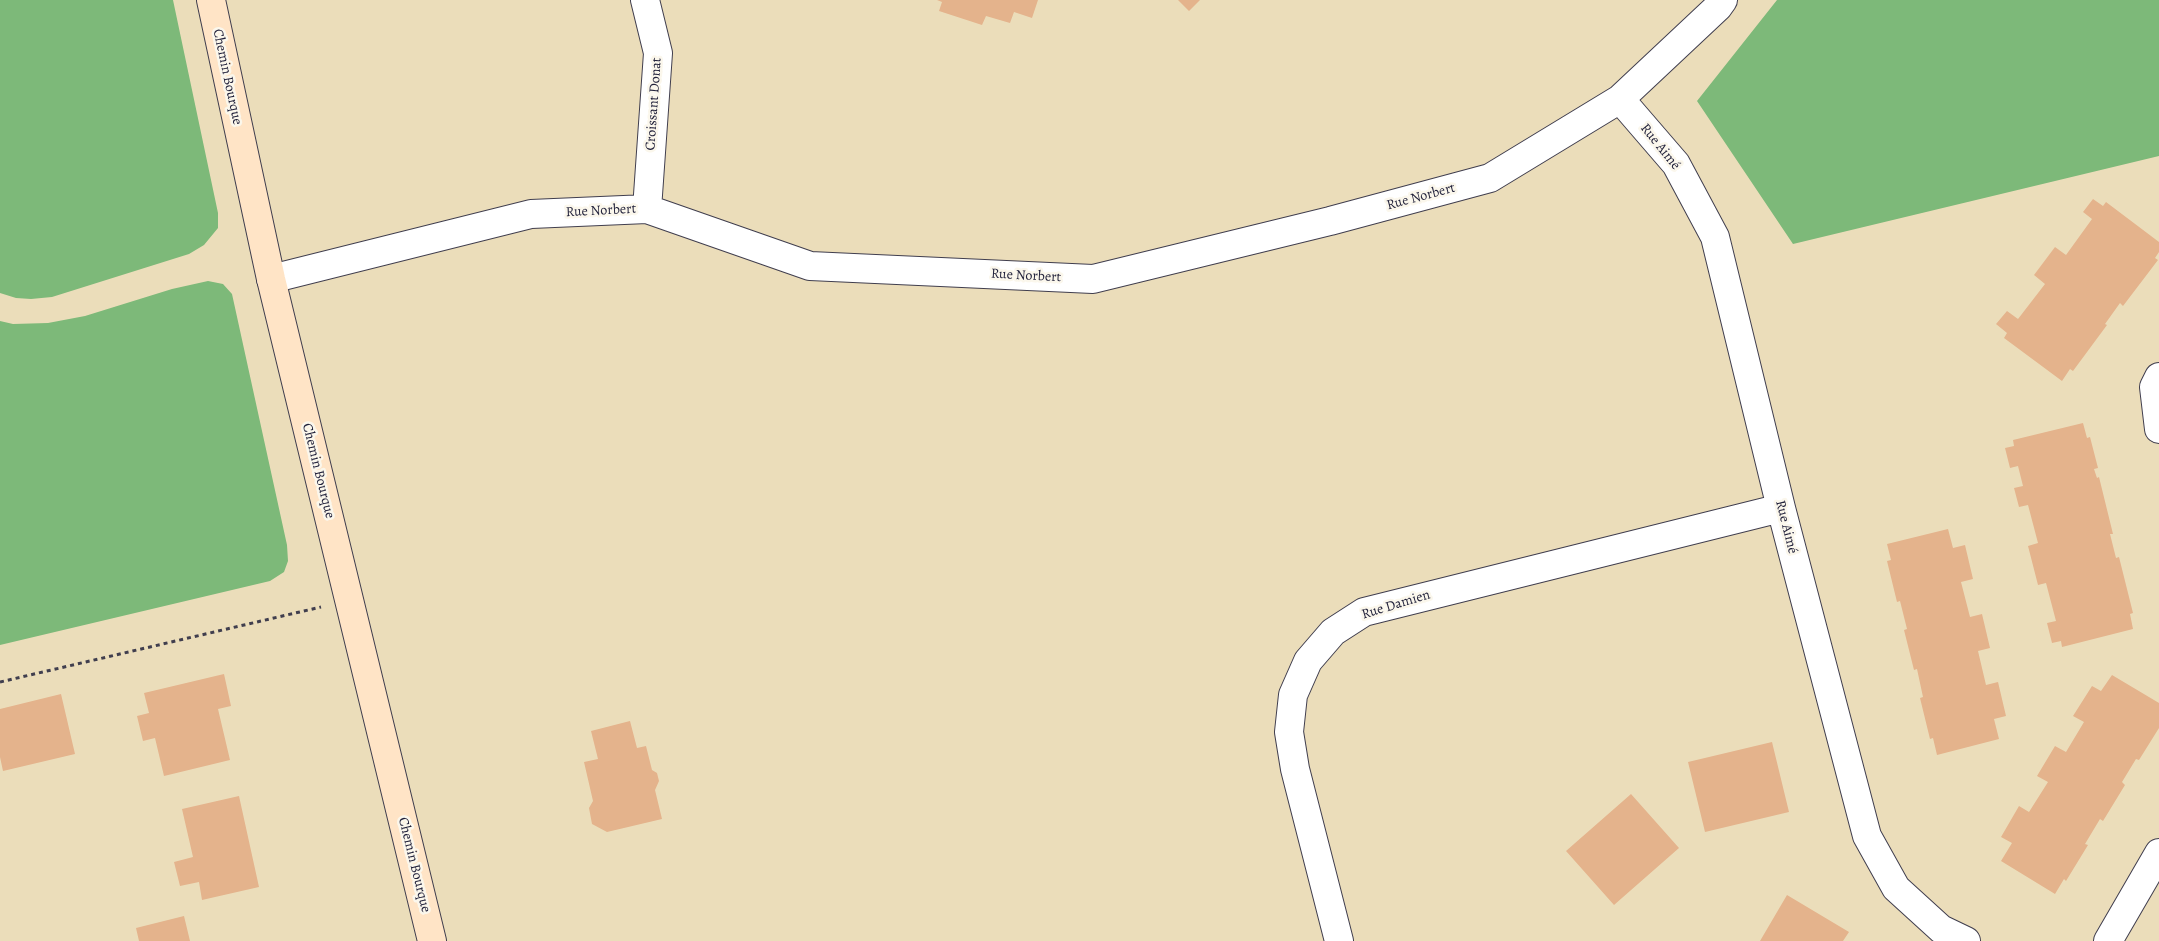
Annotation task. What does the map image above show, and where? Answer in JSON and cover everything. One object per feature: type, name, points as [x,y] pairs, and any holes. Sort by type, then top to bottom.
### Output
[{"type":"street","name":"Chemin Bourque","points":[[210,0],[272,279],[432,941]]},
{"type":"street","name":"Croissant Donat","points":[[645,0],[658,53],[647,209]]},
{"type":"street","name":"Rue Norbert","points":[[272,279],[531,214],[647,209],[810,266],[1093,279],[1330,221],[1490,178],[1620,99],[1718,8],[1723,0]]},
{"type":"street","name":"Rue Aimé","points":[[1620,99],[1676,164],[1715,237],[1781,508],[1867,836],[1896,888],[1941,929],[1966,941]]},
{"type":"street","points":[[2159,377],[2154,387],[2159,430]]},
{"type":"street","name":"Rue Damien","points":[[1339,941],[1295,768],[1289,732],[1293,695],[1308,661],[1333,632],[1364,612],[1382,607],[1781,508]]},
{"type":"street","points":[[2108,941],[2159,853]]},
{"type":"path","points":[[0,682],[350,600]]},
{"type":"green space","points":[[0,0],[173,0],[218,213],[218,228],[204,245],[189,254],[52,297],[16,298],[0,293]]},
{"type":"green space","points":[[1777,0],[2159,0],[2159,156],[1793,244],[1697,101]]},
{"type":"green space","points":[[208,281],[223,284],[232,294],[287,545],[288,561],[284,572],[270,581],[0,645],[0,321],[13,324],[48,323],[85,316],[172,289]]},
{"type":"building","points":[[937,0],[1038,0],[1032,18],[1014,12],[1010,23],[986,16],[982,25],[939,11],[942,2]]},
{"type":"building","points":[[1178,0],[1200,0],[1189,11]]},
{"type":"building","points":[[2093,199],[2103,206],[2106,202],[2159,242],[2159,252],[2155,258],[2158,260],[2123,306],[2120,303],[2105,324],[2107,325],[2073,371],[2070,369],[2062,381],[2004,338],[2007,333],[1996,324],[2007,311],[2018,319],[2045,284],[2034,275],[2055,247],[2066,255],[2092,219],[2083,212]]},
{"type":"building","points":[[2083,423],[2087,438],[2090,437],[2098,468],[2094,469],[2097,478],[2099,477],[2113,534],[2110,534],[2116,558],[2119,557],[2133,613],[2130,614],[2133,629],[2062,647],[2061,641],[2052,643],[2047,623],[2056,621],[2046,583],[2038,585],[2028,546],[2038,543],[2028,505],[2019,507],[2014,488],[2023,486],[2018,466],[2010,468],[2005,448],[2014,446],[2013,440]]},
{"type":"building","points":[[1948,529],[1953,548],[1965,545],[1973,579],[1961,582],[1970,617],[1982,614],[1990,648],[1978,651],[1986,685],[1998,682],[2006,716],[1994,719],[1999,739],[1937,755],[1933,738],[1930,739],[1920,698],[1923,697],[1917,669],[1914,670],[1904,630],[1907,629],[1900,601],[1897,602],[1887,561],[1891,560],[1887,544]]},
{"type":"building","points":[[224,674],[231,706],[218,709],[230,760],[164,776],[155,738],[143,741],[137,716],[149,713],[144,693]]},
{"type":"building","points":[[2112,675],[2159,703],[2159,728],[2139,760],[2136,759],[2122,782],[2125,785],[2103,821],[2100,819],[2085,844],[2088,845],[2066,881],[2064,879],[2055,894],[2001,861],[2012,843],[2001,837],[2019,806],[2029,812],[2048,782],[2037,776],[2055,746],[2066,752],[2084,722],[2073,716],[2092,686],[2101,691]]},
{"type":"building","points":[[61,694],[75,754],[3,771],[0,757],[0,709]]},
{"type":"building","points":[[630,721],[637,748],[646,746],[652,770],[657,773],[659,781],[655,790],[662,819],[607,832],[592,824],[589,808],[593,801],[584,762],[598,759],[591,731]]},
{"type":"building","points":[[1772,742],[1789,812],[1705,832],[1688,762]]},
{"type":"building","points":[[1631,794],[1679,848],[1614,905],[1566,851]]},
{"type":"building","points":[[239,796],[259,887],[202,900],[199,882],[180,886],[174,862],[193,857],[182,809]]},
{"type":"building","points":[[1787,895],[1849,932],[1843,941],[1760,941]]},
{"type":"building","points":[[184,916],[190,941],[139,941],[136,928]]}]
